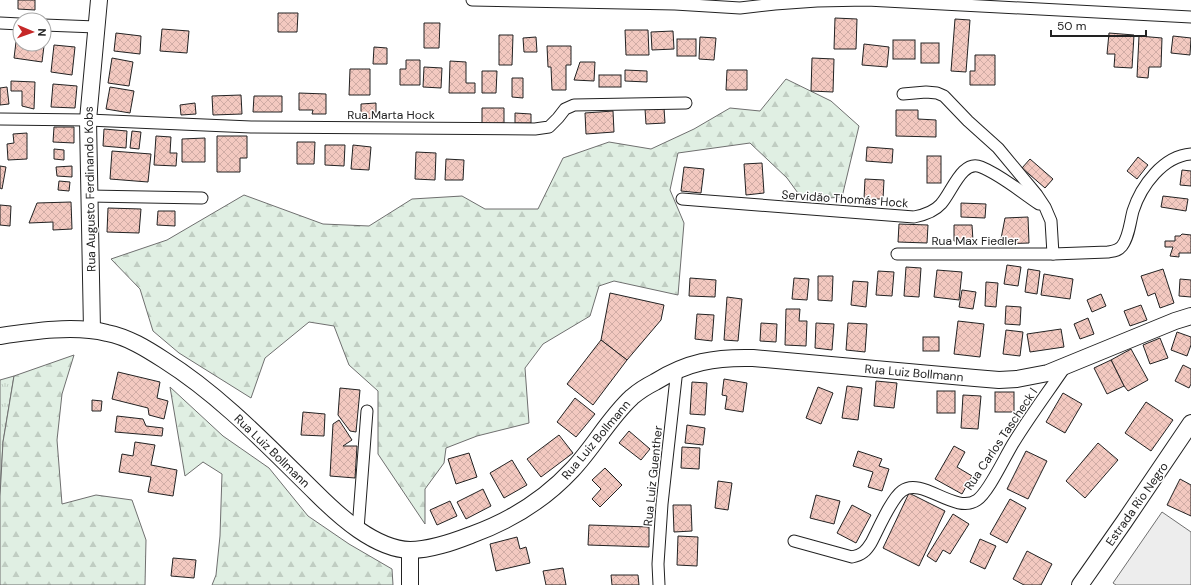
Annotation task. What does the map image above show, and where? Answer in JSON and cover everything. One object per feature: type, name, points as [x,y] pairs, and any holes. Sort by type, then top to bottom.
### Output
[{"type":"main road","name":"Rua Augusto Ferdinando Kobs","points":[[92,330],[88,120],[99,0]]},
{"type":"main road","name":"Rua Luiz Bollmann","points":[[0,336],[47,331],[92,330],[117,335],[132,341],[152,352],[193,380],[261,440],[339,515],[358,529],[386,544],[410,550],[443,545],[484,530],[504,522],[537,502],[573,470],[632,397],[647,386],[677,369],[704,360],[732,357],[999,380],[1034,376],[1065,367],[1191,316]]},
{"type":"main road","name":"Estrada Rio Negro","points":[[1082,584],[1191,423]]},
{"type":"main road","points":[[410,550],[410,585]]},
{"type":"street","points":[[472,0],[675,4],[740,8],[810,1],[867,0],[1191,17]]},
{"type":"street","points":[[0,23],[12,24]]},
{"type":"street","points":[[52,25],[96,27]]},
{"type":"street","points":[[903,94],[926,92],[937,93],[944,96],[1007,158],[1037,195],[1051,221],[1053,254]]},
{"type":"street","name":"Rua Marta Hock","points":[[0,119],[88,120],[251,127],[535,129],[549,127],[565,109],[574,105],[686,103]]},
{"type":"street","name":"Rua Max Fiedler","points":[[897,254],[1053,254],[1117,251],[1122,247],[1125,240],[1139,196],[1156,173],[1165,164],[1176,158],[1191,154]]},
{"type":"street","name":"Servidão Thomás Hock","points":[[682,199],[914,217],[932,211],[940,205],[952,190],[961,173],[966,168],[974,166],[980,167],[1007,182],[1044,207]]},
{"type":"street","points":[[89,196],[202,198]]},
{"type":"street","name":"Rua Carlos Tascheck I","points":[[794,541],[852,557],[860,555],[866,549],[895,498],[902,491],[909,488],[917,488],[948,500],[968,504],[975,501],[987,488],[1014,442],[1065,367]]},
{"type":"street","name":"Rua Luiz Guenther","points":[[659,585],[658,564],[662,504],[677,369]]},
{"type":"street","points":[[358,529],[367,411]]},
{"type":"green space","points":[[786,79],[831,101],[859,126],[842,197],[803,200],[787,178],[750,143],[678,153],[670,190],[684,223],[678,295],[614,281],[599,286],[590,316],[543,344],[525,368],[529,423],[477,436],[446,448],[444,463],[425,489],[425,524],[378,454],[378,391],[349,365],[334,326],[309,322],[265,358],[251,398],[179,353],[153,331],[140,289],[111,259],[167,240],[244,195],[323,224],[369,226],[412,199],[462,196],[485,209],[538,209],[563,158],[609,142],[651,149],[694,129],[730,108],[760,111]]},
{"type":"green space","points":[[74,355],[62,394],[57,440],[62,504],[96,495],[132,500],[146,540],[145,585],[0,585],[0,496],[3,442],[14,376]]},
{"type":"green space","points":[[14,376],[3,442],[0,496],[0,380]]},
{"type":"green space","points":[[170,387],[223,436],[269,468],[308,516],[349,544],[392,569],[393,585],[212,585],[216,575],[220,536],[222,474],[203,462],[185,476]]},
{"type":"shaded area","points":[[1162,512],[1191,532],[1191,585],[1116,585],[1113,583]]},
{"type":"building","points":[[18,0],[35,0],[35,10],[18,9]]},
{"type":"building","points":[[278,13],[298,13],[297,32],[278,32]]},
{"type":"building","points":[[835,18],[857,19],[856,49],[834,49]]},
{"type":"building","points":[[955,19],[970,20],[966,72],[951,71]]},
{"type":"building","points":[[424,23],[440,23],[439,48],[424,48]]},
{"type":"building","points":[[162,29],[189,31],[187,53],[160,51]]},
{"type":"building","points":[[625,30],[648,30],[649,55],[626,55]]},
{"type":"building","points":[[673,31],[674,49],[652,50],[651,32]]},
{"type":"building","points":[[116,33],[141,36],[140,54],[114,51]]},
{"type":"building","points":[[1109,33],[1134,35],[1132,68],[1114,67],[1115,54],[1107,54]]},
{"type":"building","points":[[499,35],[513,35],[512,65],[499,65]]},
{"type":"building","points":[[1139,36],[1162,38],[1161,67],[1149,67],[1148,78],[1137,77]]},
{"type":"building","points":[[1173,36],[1191,38],[1190,55],[1171,53]]},
{"type":"building","points":[[536,37],[537,52],[524,52],[523,38]]},
{"type":"building","points":[[700,37],[716,38],[714,60],[699,59]]},
{"type":"building","points":[[677,39],[696,39],[696,56],[677,56]]},
{"type":"building","points":[[893,40],[915,40],[915,59],[893,59]]},
{"type":"building","points":[[921,43],[939,43],[939,63],[921,63]]},
{"type":"building","points":[[864,44],[889,47],[887,67],[862,65]]},
{"type":"building","points":[[54,45],[75,47],[72,75],[51,72]]},
{"type":"building","points":[[547,46],[571,46],[571,65],[566,65],[566,90],[552,90],[551,67],[548,67]]},
{"type":"building","points":[[374,47],[387,48],[387,64],[373,64]]},
{"type":"building","points":[[15,52],[43,52],[42,62],[14,58]]},
{"type":"building","points":[[975,55],[995,55],[995,85],[970,85],[970,71],[975,71]]},
{"type":"building","points":[[112,58],[133,62],[129,86],[108,83]]},
{"type":"building","points":[[812,58],[834,59],[833,92],[811,91]]},
{"type":"building","points":[[406,60],[420,60],[420,85],[400,85],[400,69],[406,69]]},
{"type":"building","points":[[450,61],[466,62],[466,83],[475,83],[475,93],[449,93]]},
{"type":"building","points":[[580,62],[595,62],[594,81],[574,80]]},
{"type":"building","points":[[424,67],[442,68],[441,88],[423,87]]},
{"type":"building","points":[[350,69],[370,69],[370,95],[349,95]]},
{"type":"building","points":[[625,70],[647,71],[647,82],[625,81]]},
{"type":"building","points":[[727,70],[747,70],[747,90],[726,90]]},
{"type":"building","points":[[482,71],[497,71],[496,93],[482,93]]},
{"type":"building","points":[[599,75],[621,75],[621,87],[599,87]]},
{"type":"building","points":[[512,78],[523,78],[523,98],[512,97]]},
{"type":"building","points":[[11,81],[35,82],[34,109],[22,106],[22,91],[11,91]]},
{"type":"building","points":[[53,84],[77,86],[75,108],[51,107]]},
{"type":"building","points":[[7,87],[9,104],[0,105],[0,88]]},
{"type":"building","points":[[110,87],[134,91],[130,113],[106,109]]},
{"type":"building","points":[[299,93],[326,94],[326,114],[312,114],[313,110],[299,110]]},
{"type":"building","points":[[241,95],[242,114],[213,115],[212,96]]},
{"type":"building","points":[[254,96],[282,96],[282,112],[253,112]]},
{"type":"building","points":[[195,103],[196,114],[181,115],[180,105]]},
{"type":"building","points":[[376,103],[376,118],[361,119],[361,104]]},
{"type":"building","points":[[482,108],[504,108],[504,123],[482,124]]},
{"type":"building","points":[[664,108],[665,123],[646,124],[645,109]]},
{"type":"building","points":[[896,110],[918,110],[918,119],[936,120],[936,137],[896,136]]},
{"type":"building","points":[[613,111],[614,132],[586,134],[585,113]]},
{"type":"building","points":[[515,113],[531,114],[531,123],[515,123]]},
{"type":"building","points":[[54,127],[74,127],[74,143],[53,142]]},
{"type":"building","points":[[104,129],[127,131],[126,148],[103,146]]},
{"type":"building","points":[[132,131],[141,132],[139,149],[130,148]]},
{"type":"building","points":[[27,133],[27,159],[8,160],[7,144],[14,143],[13,134]]},
{"type":"building","points":[[156,136],[171,137],[170,153],[177,153],[176,166],[154,165]]},
{"type":"building","points":[[217,136],[247,136],[247,158],[240,158],[240,172],[217,172]]},
{"type":"building","points":[[205,138],[205,162],[182,162],[182,139]]},
{"type":"building","points":[[297,142],[315,142],[314,164],[297,164]]},
{"type":"building","points":[[325,145],[345,145],[344,166],[325,165]]},
{"type":"building","points":[[353,145],[371,147],[369,170],[351,169]]},
{"type":"building","points":[[867,147],[893,149],[892,163],[866,161]]},
{"type":"building","points":[[54,149],[64,150],[64,160],[54,159]]},
{"type":"building","points":[[112,151],[151,154],[148,182],[110,179]]},
{"type":"building","points":[[416,152],[436,153],[435,180],[415,179]]},
{"type":"building","points":[[927,156],[941,156],[941,183],[927,183]]},
{"type":"building","points":[[1138,157],[1148,165],[1137,179],[1127,171]]},
{"type":"building","points":[[446,159],[464,160],[463,180],[445,180]]},
{"type":"building","points":[[1030,159],[1053,179],[1045,188],[1022,168]]},
{"type":"building","points":[[762,163],[764,193],[746,195],[744,164]]},
{"type":"building","points":[[0,166],[6,167],[2,189],[0,188]]},
{"type":"building","points":[[72,166],[72,177],[57,176],[56,167]]},
{"type":"building","points":[[684,167],[704,169],[701,193],[681,191]]},
{"type":"building","points":[[1182,170],[1191,171],[1191,186],[1180,185]]},
{"type":"building","points":[[865,179],[884,180],[883,199],[864,199]]},
{"type":"building","points":[[59,181],[70,182],[69,191],[58,190]]},
{"type":"building","points":[[1163,196],[1188,199],[1186,211],[1161,207]]},
{"type":"building","points":[[71,202],[72,229],[53,230],[53,222],[29,223],[37,203]]},
{"type":"building","points":[[961,203],[986,204],[985,218],[961,217]]},
{"type":"building","points":[[0,205],[11,206],[10,226],[0,225]]},
{"type":"building","points":[[108,208],[141,209],[139,233],[107,232]]},
{"type":"building","points":[[158,211],[175,211],[175,226],[157,225]]},
{"type":"building","points":[[1028,217],[1029,243],[1000,244],[1005,218]]},
{"type":"building","points":[[899,224],[928,225],[927,243],[898,242]]},
{"type":"building","points":[[954,225],[972,225],[973,241],[954,241]]},
{"type":"building","points":[[1182,234],[1191,235],[1191,253],[1179,253],[1179,257],[1170,256],[1173,247],[1165,247],[1165,241],[1175,241],[1175,236],[1180,236]]},
{"type":"building","points":[[1007,265],[1021,267],[1018,286],[1004,284]]},
{"type":"building","points":[[906,267],[921,268],[919,297],[904,296]]},
{"type":"building","points":[[1028,269],[1040,271],[1037,294],[1025,292]]},
{"type":"building","points":[[1163,269],[1174,303],[1160,308],[1155,293],[1148,296],[1141,276]]},
{"type":"building","points":[[937,270],[962,272],[959,300],[934,297]]},
{"type":"building","points":[[878,271],[894,272],[892,296],[876,295]]},
{"type":"building","points":[[1044,274],[1073,279],[1070,299],[1041,295]]},
{"type":"building","points":[[818,276],[833,276],[832,301],[818,300]]},
{"type":"building","points":[[690,278],[716,280],[715,297],[689,296]]},
{"type":"building","points":[[794,278],[809,279],[807,300],[792,299]]},
{"type":"building","points":[[1180,279],[1191,280],[1191,297],[1179,296]]},
{"type":"building","points":[[853,281],[868,282],[866,307],[851,305]]},
{"type":"building","points":[[986,282],[998,283],[996,307],[985,306]]},
{"type":"building","points":[[962,290],[976,292],[973,309],[959,307]]},
{"type":"building","points":[[610,293],[664,305],[661,320],[627,360],[601,340]]},
{"type":"building","points":[[1101,294],[1106,306],[1092,312],[1087,300]]},
{"type":"building","points":[[727,297],[742,299],[738,341],[724,340]]},
{"type":"building","points":[[1141,305],[1147,320],[1130,326],[1124,311]]},
{"type":"building","points":[[1006,306],[1021,307],[1020,325],[1005,324]]},
{"type":"building","points":[[786,309],[800,309],[799,321],[807,321],[806,346],[785,345]]},
{"type":"building","points":[[697,314],[714,315],[712,341],[695,339]]},
{"type":"building","points":[[1088,318],[1094,334],[1080,339],[1074,324]]},
{"type":"building","points":[[958,321],[984,324],[980,357],[954,354]]},
{"type":"building","points":[[761,323],[777,324],[776,342],[760,341]]},
{"type":"building","points":[[816,323],[834,324],[832,350],[815,348]]},
{"type":"building","points":[[848,323],[867,324],[865,352],[846,350]]},
{"type":"building","points":[[1061,329],[1064,347],[1030,352],[1027,334]]},
{"type":"building","points":[[1006,330],[1023,332],[1020,356],[1003,354]]},
{"type":"building","points":[[1177,332],[1191,337],[1191,345],[1187,356],[1171,350]]},
{"type":"building","points":[[923,337],[939,337],[939,351],[923,351]]},
{"type":"building","points":[[1160,338],[1168,358],[1150,364],[1143,345]]},
{"type":"building","points":[[601,340],[627,360],[593,405],[567,384]]},
{"type":"building","points":[[1131,349],[1148,380],[1128,391],[1111,360]]},
{"type":"building","points":[[1111,360],[1124,386],[1107,394],[1094,368]]},
{"type":"building","points":[[1183,365],[1191,369],[1191,384],[1189,388],[1175,381]]},
{"type":"building","points":[[118,372],[160,382],[157,398],[168,401],[164,419],[149,415],[148,408],[112,399]]},
{"type":"building","points":[[724,379],[747,383],[743,412],[725,409],[727,396],[722,395]]},
{"type":"building","points":[[876,381],[897,383],[894,408],[874,406]]},
{"type":"building","points":[[692,382],[707,383],[705,415],[690,414]]},
{"type":"building","points":[[847,386],[862,388],[858,420],[842,418]]},
{"type":"building","points":[[818,387],[833,393],[821,424],[806,418]]},
{"type":"building","points":[[340,388],[360,390],[356,432],[350,431],[338,415]]},
{"type":"building","points":[[937,391],[955,391],[955,413],[937,413]]},
{"type":"building","points":[[995,392],[1014,392],[1014,412],[995,412]]},
{"type":"building","points":[[1063,393],[1082,404],[1065,433],[1046,422]]},
{"type":"building","points":[[963,395],[981,396],[978,429],[961,428]]},
{"type":"building","points":[[575,398],[595,414],[576,437],[557,422]]},
{"type":"building","points":[[92,400],[102,401],[101,411],[92,411]]},
{"type":"building","points":[[1146,402],[1173,420],[1151,451],[1125,433]]},
{"type":"building","points":[[303,412],[325,414],[324,436],[301,435]]},
{"type":"building","points":[[117,416],[143,419],[146,426],[163,428],[162,436],[115,432]]},
{"type":"building","points":[[339,420],[352,440],[343,446],[357,446],[355,478],[330,476],[333,424]]},
{"type":"building","points":[[687,425],[705,428],[703,445],[685,443]]},
{"type":"building","points":[[629,431],[650,449],[641,460],[619,443]]},
{"type":"building","points":[[559,435],[573,453],[541,477],[527,459]]},
{"type":"building","points":[[135,442],[155,445],[151,465],[177,470],[173,496],[148,492],[151,477],[119,472],[122,454],[133,456]]},
{"type":"building","points":[[1098,443],[1118,460],[1085,498],[1066,481]]},
{"type":"building","points":[[954,446],[965,452],[957,467],[972,476],[962,494],[935,479]]},
{"type":"building","points":[[682,447],[700,448],[699,469],[681,468]]},
{"type":"building","points":[[858,451],[882,459],[879,466],[889,469],[882,491],[868,487],[873,472],[853,466]]},
{"type":"building","points":[[1026,451],[1047,461],[1028,499],[1007,489]]},
{"type":"building","points":[[469,453],[477,477],[456,484],[448,459]]},
{"type":"building","points":[[512,460],[527,485],[504,498],[490,473]]},
{"type":"building","points":[[605,468],[622,485],[600,507],[592,499],[601,489],[592,480]]},
{"type":"building","points":[[1180,479],[1191,485],[1191,516],[1167,505]]},
{"type":"building","points":[[718,481],[732,483],[728,510],[715,508]]},
{"type":"building","points":[[483,489],[491,506],[466,519],[457,502]]},
{"type":"building","points":[[909,493],[945,511],[919,566],[883,548]]},
{"type":"building","points":[[816,495],[840,501],[834,524],[810,518]]},
{"type":"building","points":[[1010,499],[1026,508],[1007,543],[990,534]]},
{"type":"building","points":[[450,501],[457,516],[437,525],[430,510]]},
{"type":"building","points":[[673,505],[691,505],[692,531],[674,532]]},
{"type":"building","points":[[852,505],[871,515],[856,543],[837,533]]},
{"type":"building","points":[[953,514],[969,524],[950,554],[943,550],[936,562],[927,556]]},
{"type":"building","points":[[589,525],[649,527],[649,547],[588,545]]},
{"type":"building","points":[[678,536],[698,537],[697,566],[677,565]]},
{"type":"building","points":[[517,537],[520,549],[526,547],[530,563],[496,571],[490,544]]},
{"type":"building","points":[[980,539],[996,546],[985,569],[970,562]]},
{"type":"building","points":[[1027,551],[1052,564],[1041,585],[1024,585],[1013,579]]},
{"type":"building","points":[[173,558],[196,560],[194,578],[171,576]]},
{"type":"building","points":[[563,568],[566,585],[546,585],[543,571]]},
{"type":"building","points":[[611,575],[638,575],[639,585],[612,585]]}]
